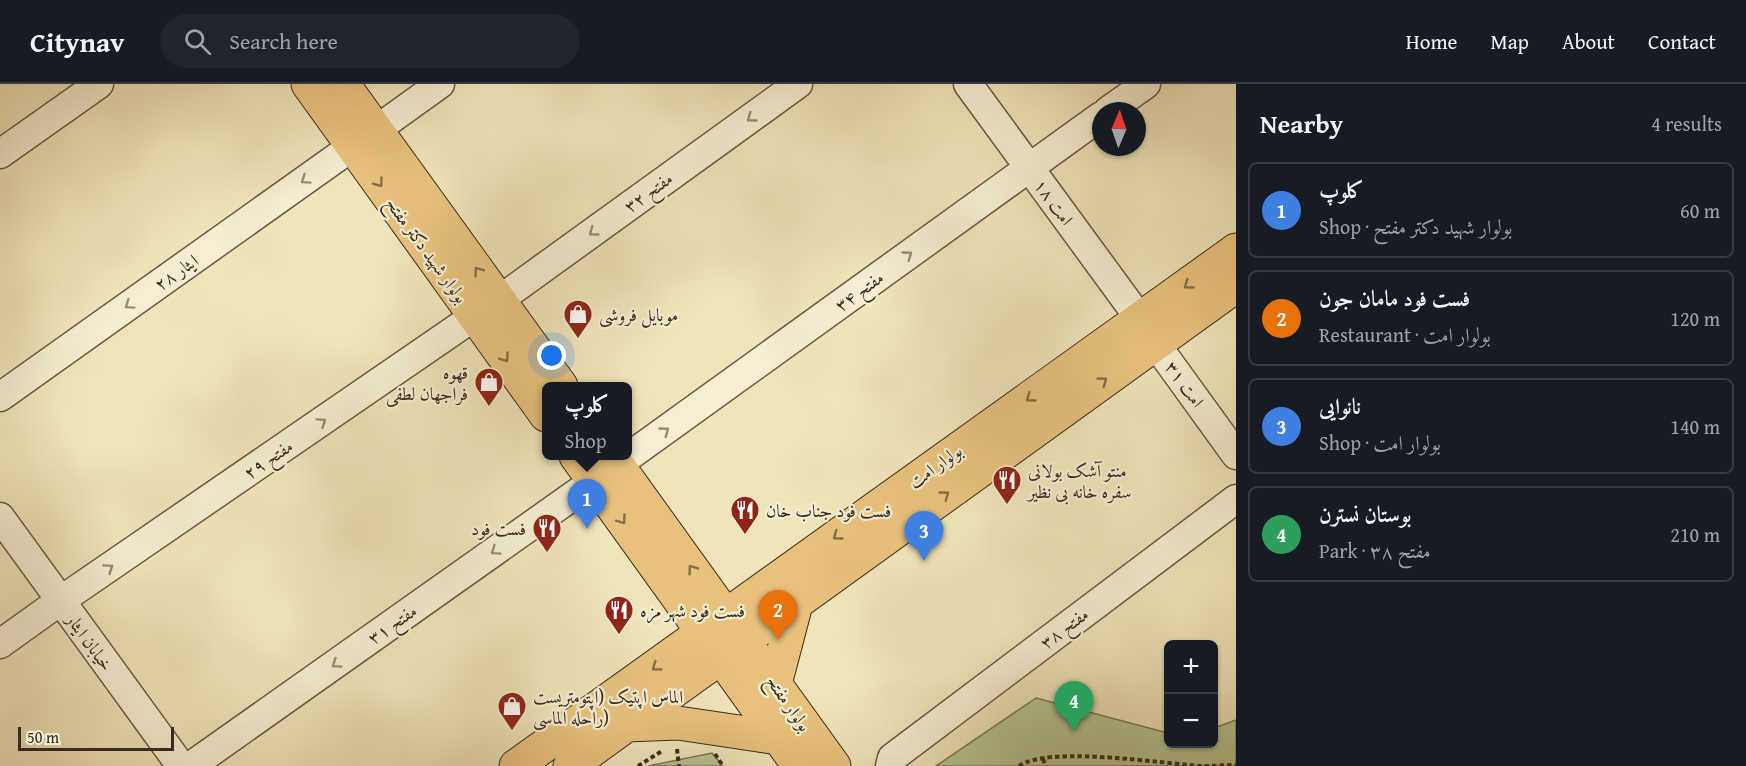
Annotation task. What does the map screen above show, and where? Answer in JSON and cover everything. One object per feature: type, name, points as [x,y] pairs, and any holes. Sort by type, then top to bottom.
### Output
[{"type":"main road","name":"بولوار شهید دکتر مفتح","points":[[308,84],[364,138],[487,308],[542,408]]},
{"type":"main road","name":"بولوار شهید دکتر مفتح","points":[[343,84],[364,138]]},
{"type":"main road","name":"بولوار امت","points":[[570,766],[627,725],[724,637],[796,604],[1147,331],[1236,250]]},
{"type":"main road","name":"بولوار امت","points":[[516,766],[724,637],[1147,331],[1236,286]]},
{"type":"main road","name":"بولوار شهید دکتر مفتح","points":[[487,308],[556,382]]},
{"type":"main road","points":[[599,464],[724,637],[779,738],[799,766]]},
{"type":"main road","points":[[775,684],[796,604]]},
{"type":"main road","name":"بولوار مفتح","points":[[724,637],[775,684],[834,766]]},
{"type":"main road","points":[[627,725],[678,723],[779,738]]},
{"type":"street","points":[[0,154],[99,84]]},
{"type":"street","name":"ایثار ۲۸","points":[[0,397],[440,84]]},
{"type":"street","name":"مفتح ۳۲","points":[[487,308],[798,84]]},
{"type":"street","name":"امت ۱۸","points":[[968,84],[1147,331]]},
{"type":"street","points":[[1121,102],[1146,84]]},
{"type":"street","name":"مفتح ۳۴","points":[[632,441],[1092,122]]},
{"type":"street","name":"مفتح ۲۹","points":[[0,644],[487,308]]},
{"type":"street","name":"امت ۳۱","points":[[1147,331],[1236,455]]},
{"type":"street","name":"مفتح ۳۱","points":[[191,766],[599,464]]},
{"type":"street","name":"مفتح ۳۸","points":[[891,762],[1236,499]]},
{"type":"street","name":"خیابان ایثار","points":[[0,517],[181,766]]},
{"type":"path","points":[[677,742],[679,766]]},
{"type":"path","points":[[638,766],[667,748]]},
{"type":"path","points":[[1019,766],[1024,762],[1044,759],[1090,756],[1203,766],[1236,765]]},
{"type":"path","points":[[1044,759],[1046,766]]},
{"type":"green space","points":[[1036,698],[1164,732],[1164,748],[1218,748],[1218,727],[1236,720],[1236,766],[936,766]]},
{"type":"green space","points":[[712,753],[723,766],[648,766]]},
{"type":"place","name":"موبایل فروشی","points":[[578,340]]},
{"type":"place","name":"قهوه فراجهان لطفی","points":[[489,408]]},
{"type":"place","name":"منتو آشک بولانی سفره خانه بی نظیر","points":[[1007,506]]},
{"type":"place","name":"کلوپ","points":[[587,529]]},
{"type":"place","name":"فست فود جناب خان","points":[[745,536]]},
{"type":"place","name":"فست فود","points":[[547,554]]},
{"type":"place","name":"نانوایی","points":[[924,561]]},
{"type":"place","name":"فست فود شهر مزه","points":[[619,636]]},
{"type":"place","name":"فست فود مامان جون","points":[[778,640]]},
{"type":"place","name":"بوستان نسترن","points":[[1074,731]]},
{"type":"place","name":"الماس اپتیک (اپتومتریست راحله الماسی)","points":[[512,732]]}]
